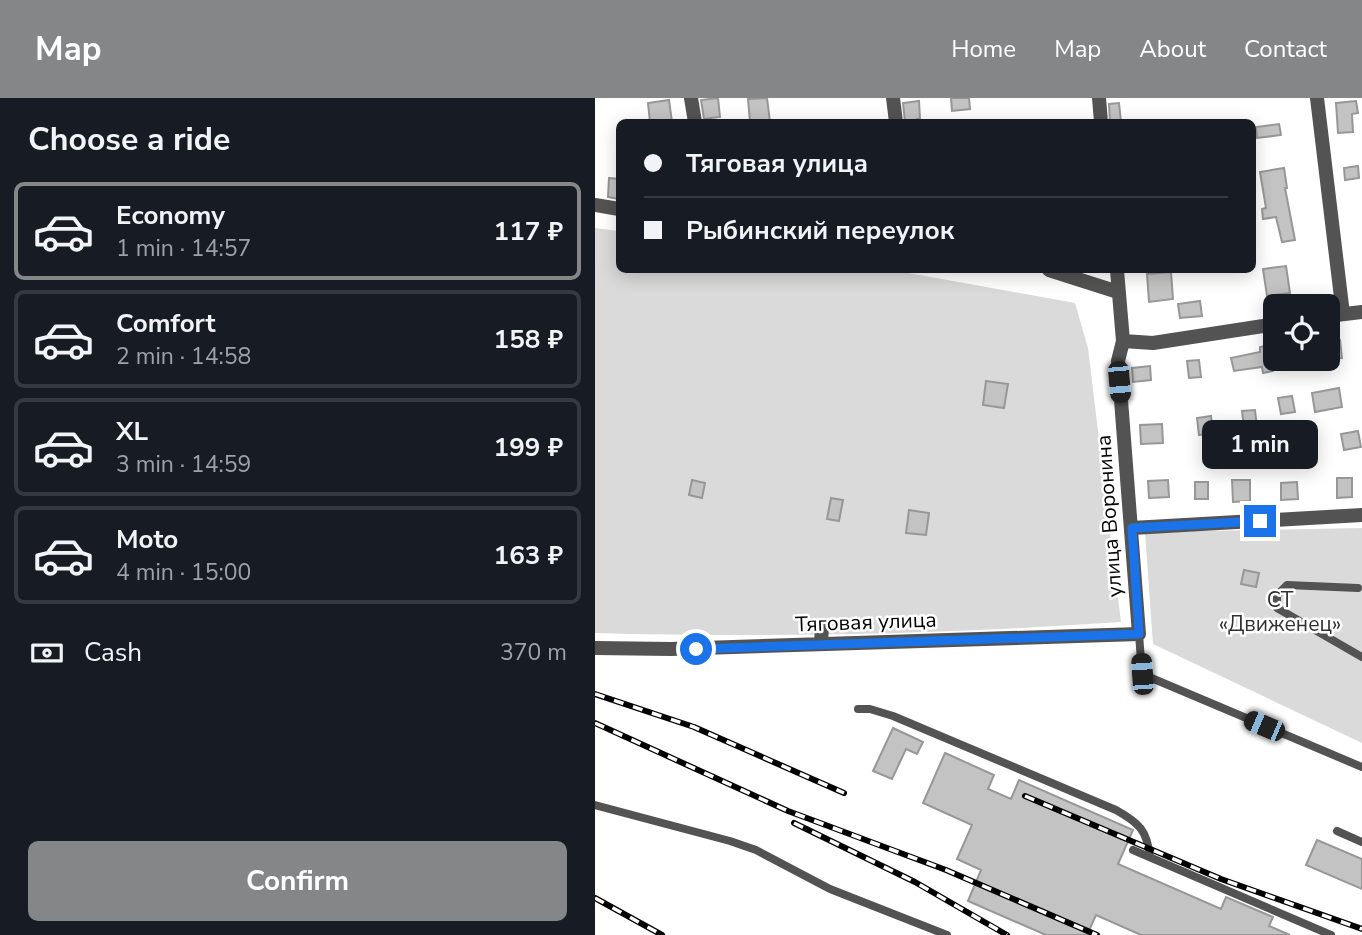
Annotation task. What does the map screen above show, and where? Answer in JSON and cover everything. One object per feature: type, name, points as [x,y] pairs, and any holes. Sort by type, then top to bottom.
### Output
[{"type":"street","points":[[691,98],[694,119]]},
{"type":"street","points":[[893,98],[896,119]]},
{"type":"street","points":[[1099,98],[1101,119]]},
{"type":"street","points":[[1317,98],[1334,294]]},
{"type":"street","points":[[595,205],[616,208]]},
{"type":"street","points":[[1058,273],[1118,292]]},
{"type":"street","name":"улица Воронина","points":[[1117,273],[1123,341],[1118,361],[1139,634]]},
{"type":"street","points":[[1340,315],[1362,312]]},
{"type":"street","points":[[1123,341],[1153,343],[1263,326]]},
{"type":"street","points":[[1132,528],[1362,515]]},
{"type":"street","points":[[821,644],[822,625]]},
{"type":"street","name":"Тяговая улица","points":[[595,648],[643,650],[1139,634]]},
{"type":"lane","points":[[1358,588],[1287,585],[1277,595],[1277,608],[1362,657]]},
{"type":"lane","points":[[1139,634],[1142,674],[1362,768]]},
{"type":"lane","points":[[858,709],[870,709],[893,716],[1116,810],[1141,828],[1147,837],[1150,858]]},
{"type":"lane","points":[[595,806],[756,850],[830,890],[947,935]]},
{"type":"lane","points":[[1337,831],[1362,842]]},
{"type":"lane","points":[[1133,850],[1331,935]]},
{"type":"green space","points":[[595,228],[616,231],[616,273],[909,273],[1075,303],[1088,348],[1121,622],[858,634],[595,633]]},
{"type":"green space","name":"СТ «Движенец»","points":[[1362,528],[1362,743],[1153,644],[1145,532]]},
{"type":"building","points":[[718,98],[720,117],[704,119],[701,100]]},
{"type":"building","points":[[767,98],[770,119],[750,119],[748,99]]},
{"type":"building","points":[[951,98],[969,98],[970,109],[952,111]]},
{"type":"building","points":[[669,100],[672,119],[650,119],[648,103]]},
{"type":"building","points":[[919,101],[920,119],[905,119],[903,103]]},
{"type":"building","points":[[1356,101],[1358,113],[1352,114],[1353,132],[1338,133],[1336,103]]},
{"type":"building","points":[[1119,103],[1121,119],[1110,119],[1109,104]]},
{"type":"building","points":[[1279,124],[1281,135],[1257,138],[1256,127]]},
{"type":"building","points":[[1358,166],[1359,178],[1345,180],[1344,168]]},
{"type":"building","points":[[1284,168],[1295,240],[1282,242],[1276,217],[1263,219],[1262,209],[1266,208],[1260,172]]},
{"type":"building","points":[[609,178],[616,179],[616,198],[608,197]]},
{"type":"building","points":[[1286,266],[1290,293],[1267,294],[1263,269]]},
{"type":"building","points":[[1171,273],[1173,299],[1149,302],[1147,274]]},
{"type":"building","points":[[1200,301],[1202,316],[1180,318],[1178,304]]},
{"type":"building","points":[[1263,346],[1263,371],[1273,371],[1263,373],[1262,367],[1234,371],[1231,358],[1260,352],[1260,347]]},
{"type":"building","points":[[1199,360],[1201,377],[1189,378],[1187,361]]},
{"type":"building","points":[[1150,366],[1151,380],[1133,382],[1132,368]]},
{"type":"building","points":[[986,381],[1008,384],[1004,408],[983,405]]},
{"type":"building","points":[[1339,388],[1342,407],[1315,412],[1312,393]]},
{"type":"building","points":[[1292,396],[1295,412],[1281,414],[1278,398]]},
{"type":"building","points":[[1255,410],[1257,427],[1244,428],[1242,411]]},
{"type":"building","points":[[1211,416],[1213,433],[1199,435],[1197,418]]},
{"type":"building","points":[[1162,424],[1163,443],[1141,444],[1140,425]]},
{"type":"building","points":[[1358,431],[1361,447],[1344,450],[1341,434]]},
{"type":"building","points":[[1300,441],[1303,457],[1287,460],[1284,444]]},
{"type":"building","points":[[1337,478],[1352,478],[1352,497],[1337,498]]},
{"type":"building","points":[[692,480],[705,483],[702,498],[689,495]]},
{"type":"building","points":[[1168,480],[1169,497],[1149,498],[1148,481]]},
{"type":"building","points":[[1232,480],[1250,480],[1250,501],[1233,502]]},
{"type":"building","points":[[1195,482],[1208,482],[1208,499],[1195,499]]},
{"type":"building","points":[[1297,482],[1298,499],[1281,500],[1281,483]]},
{"type":"building","points":[[831,498],[843,500],[839,521],[827,519]]},
{"type":"building","points":[[909,510],[929,513],[926,535],[906,533]]},
{"type":"building","points":[[1244,570],[1259,573],[1256,587],[1241,584]]},
{"type":"building","points":[[893,728],[923,742],[917,754],[906,749],[892,779],[873,771]]},
{"type":"building","points":[[945,753],[994,775],[988,789],[1011,799],[1019,780],[1133,830],[1118,864],[1221,909],[1226,897],[1273,917],[1269,926],[1290,935],[1141,935],[1096,915],[1087,935],[1046,935],[968,901],[981,870],[957,859],[972,825],[923,803]]},
{"type":"building","points":[[1317,840],[1362,859],[1362,889],[1306,865]]},
{"type":"railway","points":[[595,694],[694,727],[844,793]]},
{"type":"railway","points":[[595,723],[788,811],[946,870],[1097,935]]},
{"type":"railway","points":[[1025,796],[1221,879],[1362,929]]},
{"type":"railway","points":[[794,823],[915,882],[1007,935]]},
{"type":"railway","points":[[595,898],[662,935]]},
{"type":"route","points":[[696,649],[1139,634],[1132,528],[1260,521]]}]
